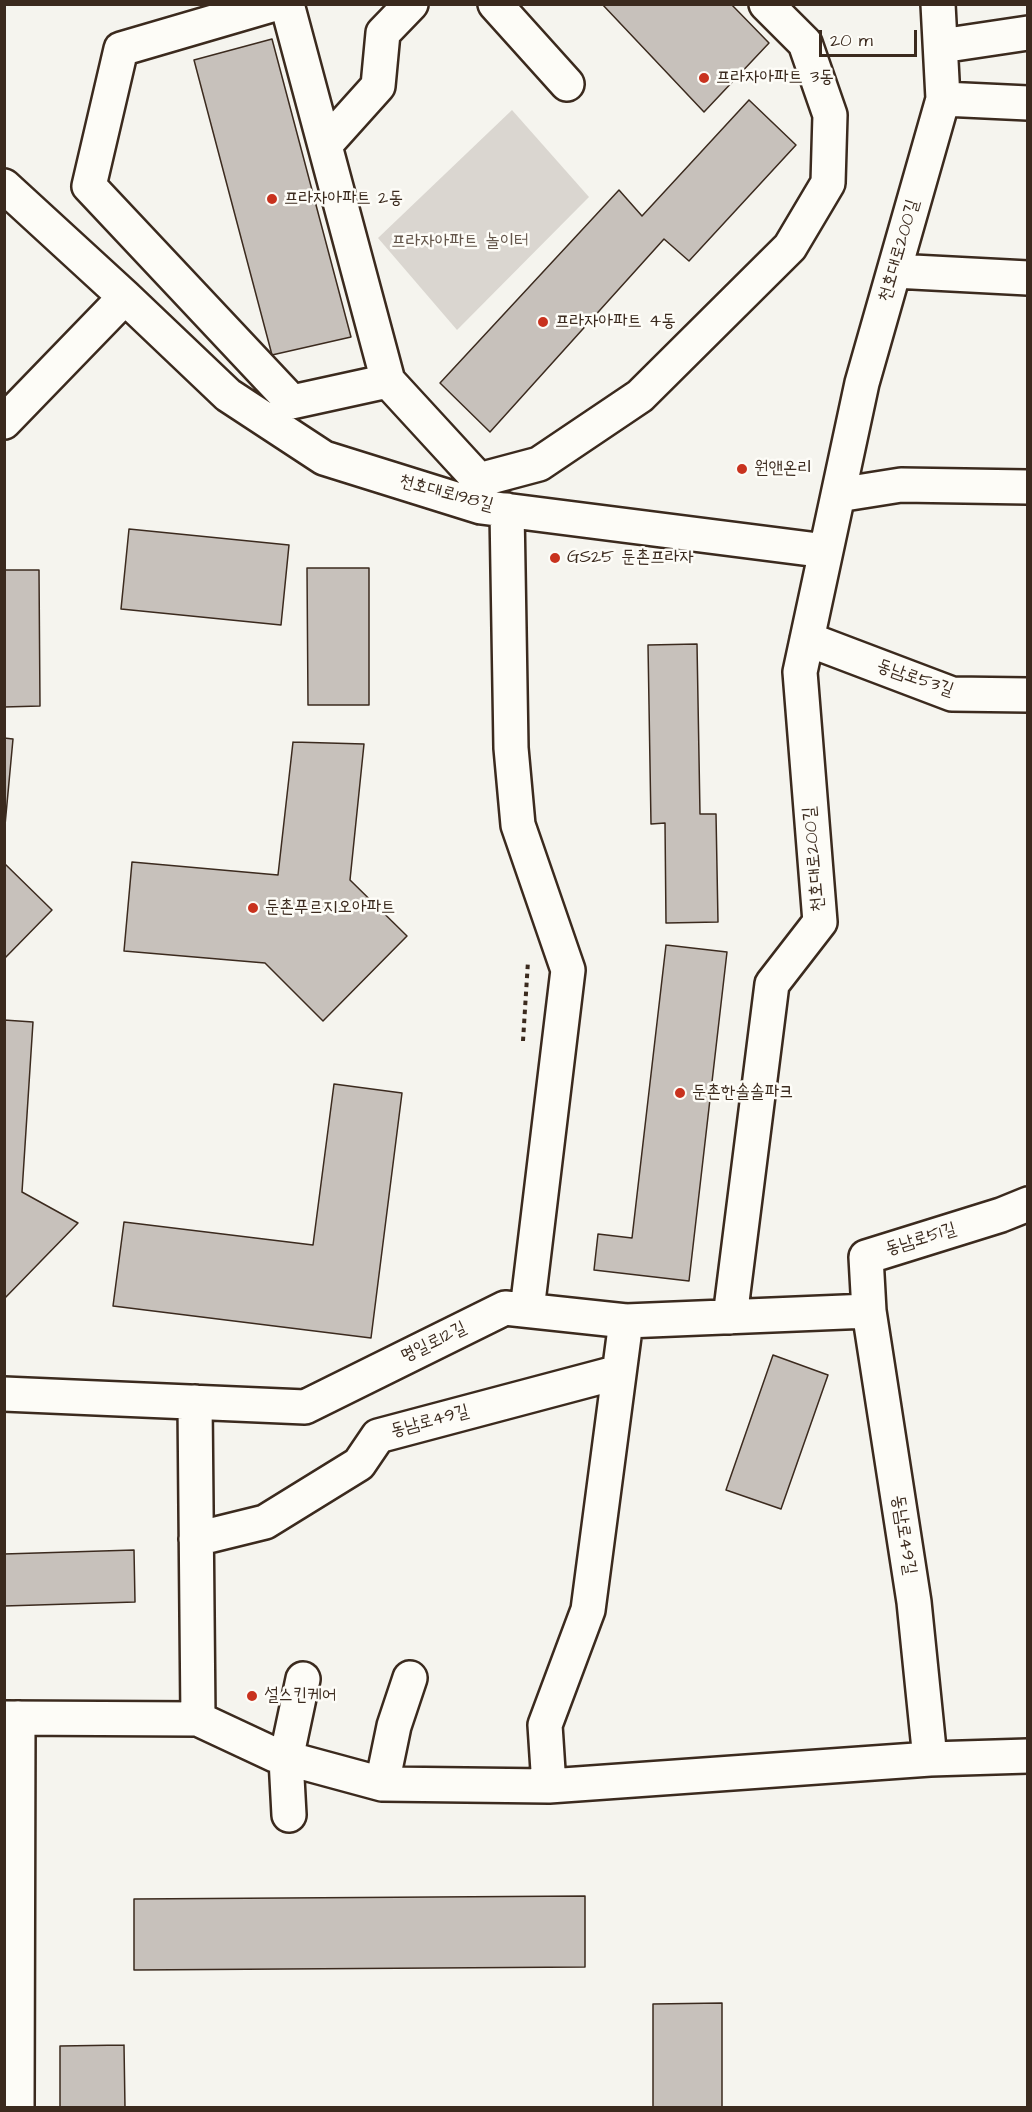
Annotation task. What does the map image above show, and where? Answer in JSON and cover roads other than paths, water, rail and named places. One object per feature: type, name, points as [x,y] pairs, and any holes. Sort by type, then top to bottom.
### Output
[{"type":"street","points":[[275,4],[121,49],[89,186],[292,402],[388,381]]},
{"type":"street","points":[[287,4],[388,381],[479,480],[539,464],[640,396],[790,247],[828,183],[830,115],[805,43],[766,4]]},
{"type":"street","points":[[325,145],[378,86],[383,33],[411,4]]},
{"type":"street","points":[[495,4],[567,84]]},
{"type":"street","name":"천호대로200길","points":[[730,1317],[772,984],[820,922],[800,672],[862,383],[944,99],[938,4]]},
{"type":"street","points":[[941,46],[1028,33]]},
{"type":"street","points":[[944,99],[1028,103]]},
{"type":"street","name":"천호대로198길","points":[[4,186],[228,395],[324,458],[481,507],[826,550]]},
{"type":"street","points":[[894,271],[1028,278]]},
{"type":"street","points":[[4,422],[125,297]]},
{"type":"street","points":[[838,495],[901,485],[1028,487]]},
{"type":"street","points":[[507,510],[510,748],[518,825],[568,970],[527,1310]]},
{"type":"street","name":"동남로53길","points":[[807,639],[952,694],[1028,696]]},
{"type":"street","name":"동남로51길","points":[[869,1311],[866,1257],[1001,1215],[1028,1204]]},
{"type":"street","name":"명일로12길","points":[[4,1394],[305,1407],[505,1308],[626,1321],[869,1311]]},
{"type":"street","name":"동남로49길","points":[[869,1311],[914,1602],[930,1759]]},
{"type":"street","points":[[549,1786],[545,1725],[588,1610],[626,1321]]},
{"type":"street","name":"동남로49길","points":[[196,1539],[264,1522],[358,1464],[378,1436],[619,1372]]},
{"type":"street","points":[[195,1402],[198,1719]]},
{"type":"street","points":[[382,1784],[394,1726],[410,1678]]},
{"type":"street","points":[[289,1815],[286,1759],[303,1679]]},
{"type":"street","points":[[17,2108],[11,2015],[11,1718],[198,1719],[274,1755],[382,1784],[549,1786],[930,1759],[1028,1756]]},
{"type":"place","name":"프라자아파트 3동","points":[[704,78]]},
{"type":"place","name":"프라자아파트 2동","points":[[272,199]]},
{"type":"place","name":"프라자아파트 4동","points":[[543,322]]},
{"type":"place","name":"원앤온리","points":[[742,469]]},
{"type":"place","name":"GS25 둔촌프라자","points":[[555,558]]},
{"type":"place","name":"둔촌푸르지오아파트","points":[[253,908]]},
{"type":"place","name":"둔촌한솔솔파크","points":[[680,1093]]},
{"type":"place","name":"설스킨케어","points":[[252,1696]]},
{"type":"park label","name":"프라자아파트 놀이터","points":[[460,242]]}]
